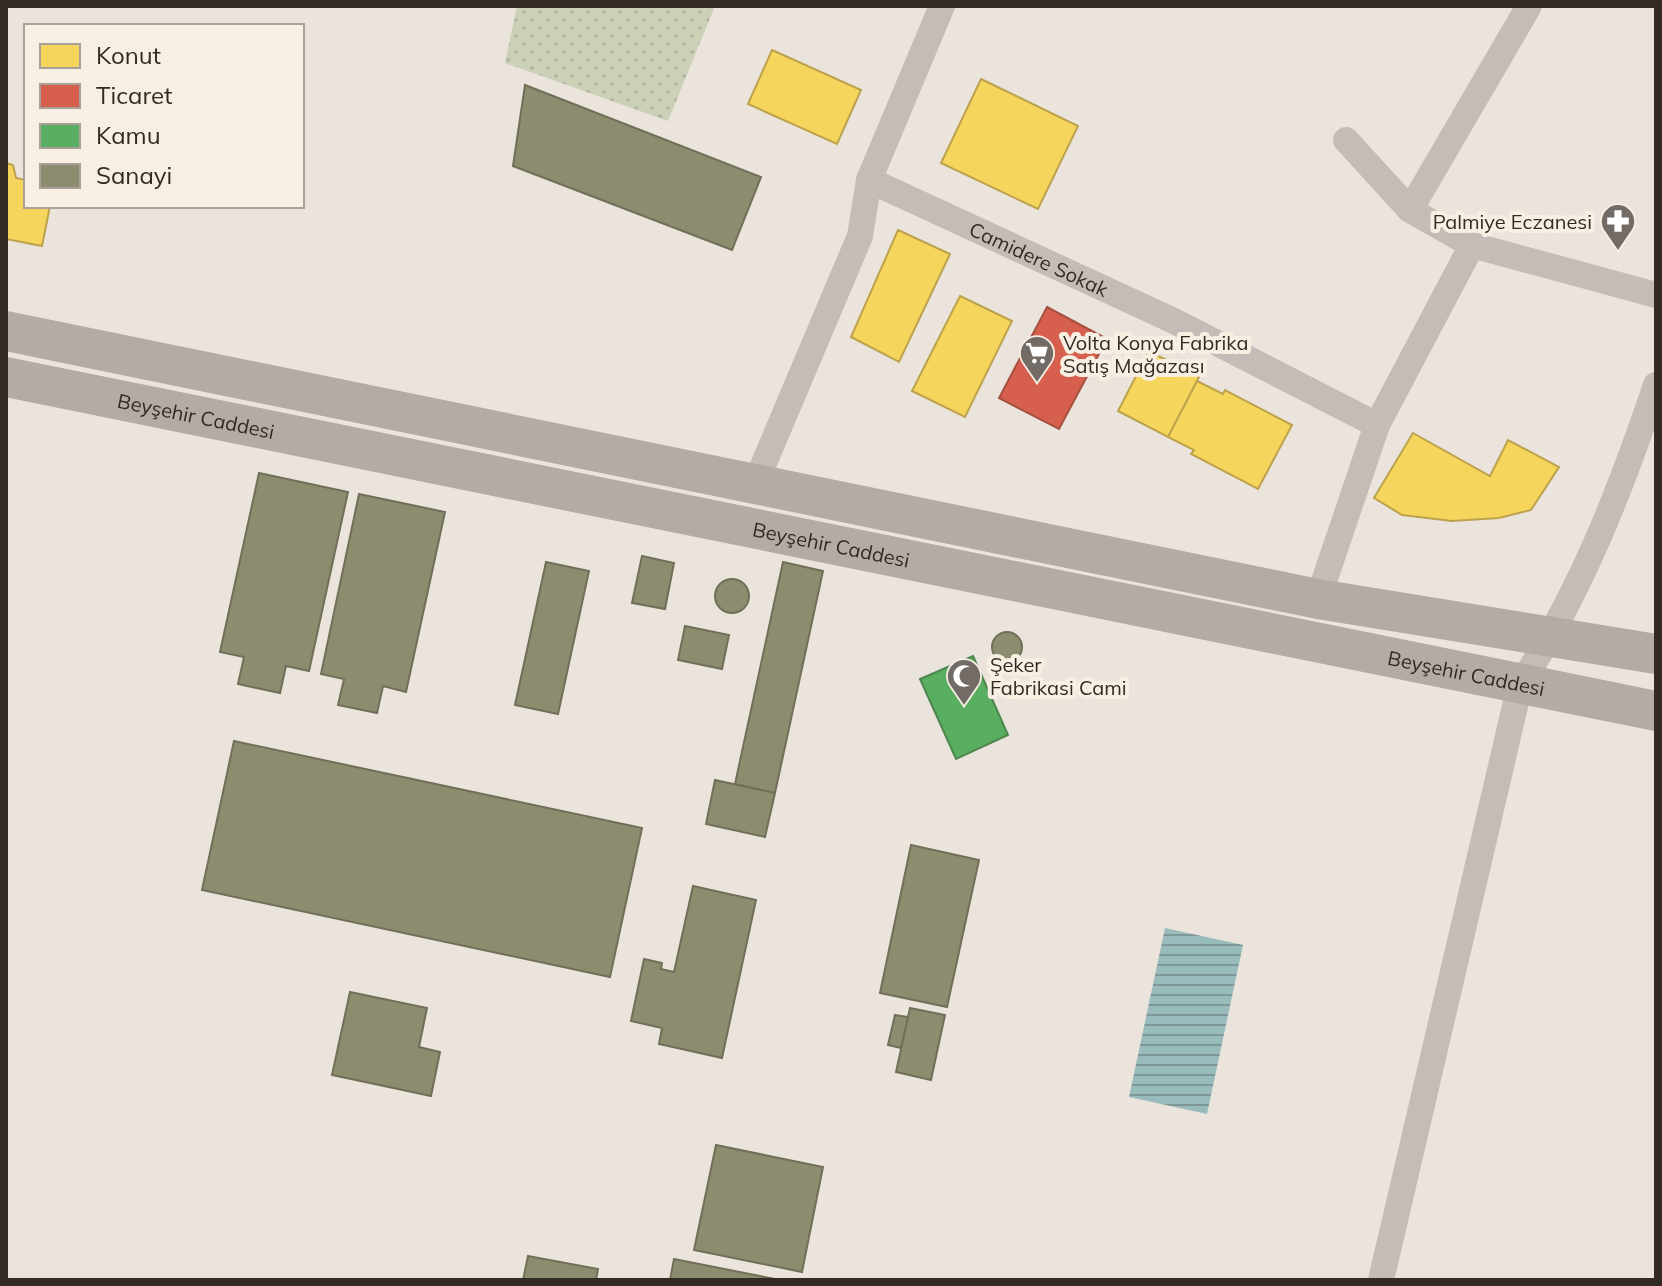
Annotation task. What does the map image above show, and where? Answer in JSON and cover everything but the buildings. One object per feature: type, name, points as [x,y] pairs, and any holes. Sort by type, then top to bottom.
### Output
[{"type":"main road","points":[[6,331],[1318,599],[1656,654]]},
{"type":"main road","name":"Beyşehir Caddesi","points":[[6,377],[1656,711]]},
{"type":"street","points":[[756,482],[860,236],[869,180],[942,6]]},
{"type":"street","points":[[1410,210],[1529,6]]},
{"type":"street","points":[[1346,140],[1410,210],[1472,245],[1656,295]]},
{"type":"street","name":"Camidere Sokak","points":[[869,180],[1174,321],[1377,425]]},
{"type":"street","points":[[1318,599],[1377,425],[1472,245]]},
{"type":"street","points":[[1381,1280],[1520,685],[1553,636],[1611,512],[1656,385]]},
{"type":"green space","points":[[517,6],[715,6],[668,121],[505,63]]},
{"type":"water","points":[[1165,928],[1243,945],[1207,1114],[1129,1097]]},
{"type":"place","name":"Palmiye Eczanesi","points":[[1618,252]]},
{"type":"place","name":"Volta Konya Fabrika Satış Mağazası","points":[[1037,384]]},
{"type":"place","name":"Şeker Fabrikasi Cami","points":[[964,707]]}]
